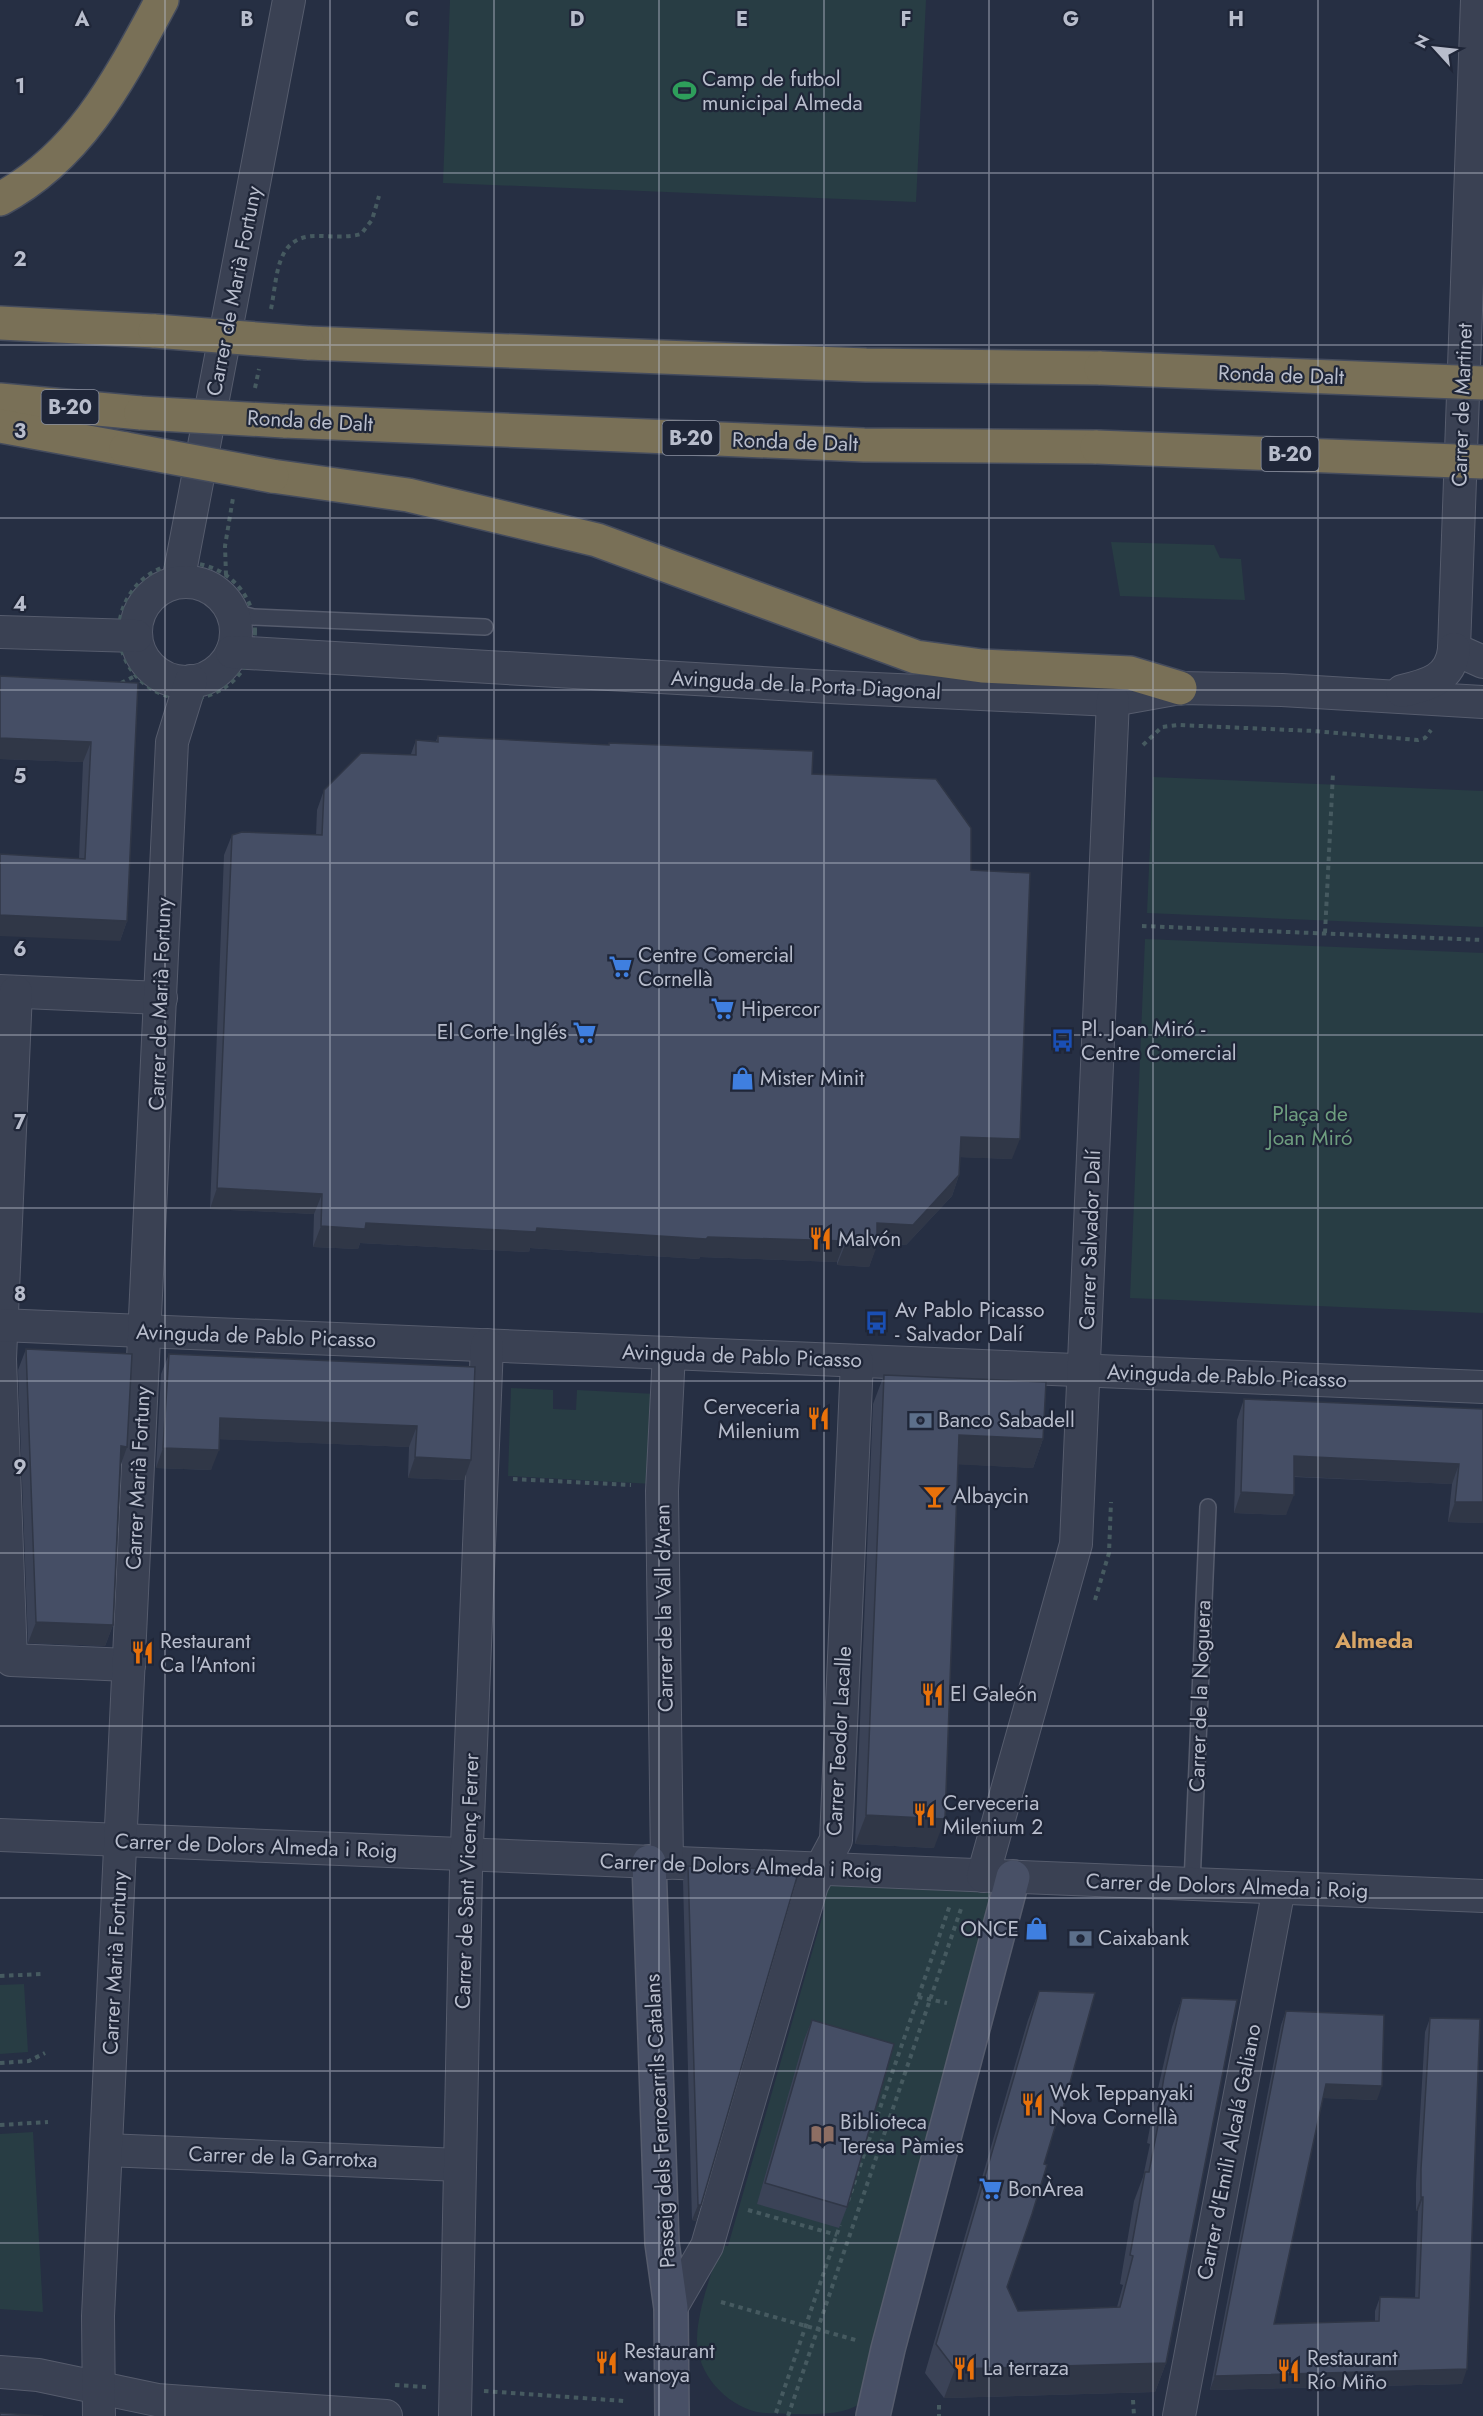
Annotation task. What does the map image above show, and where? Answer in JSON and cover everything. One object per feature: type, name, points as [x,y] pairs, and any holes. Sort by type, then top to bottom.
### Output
[{"type":"highway","points":[[142,38],[143,0]]},
{"type":"highway","points":[[0,199],[40,173],[69,149],[109,96],[162,0]]},
{"type":"highway","name":"Ronda de Dalt","points":[[0,323],[155,331],[308,343],[866,365],[1101,368],[1483,383]]},
{"type":"highway","name":"Ronda de Dalt","points":[[0,400],[141,413],[285,421],[864,445],[1097,447],[1483,462]]},
{"type":"highway","points":[[0,426],[272,476],[408,495],[597,540],[916,657],[982,666],[1130,673],[1180,688]]},
{"type":"street","name":"Carrer de Marià Fortuny","points":[[169,575],[289,0]]},
{"type":"street","name":"Carrer de Martinet","points":[[1455,595],[1477,0]]},
{"type":"street","points":[[169,575],[214,592],[231,612],[236,628],[232,652],[214,675],[181,690],[180,681],[156,672],[146,662],[136,636],[137,620],[144,605],[169,575]]},
{"type":"street","name":"Avinguda de la Porta Diagonal","points":[[232,652],[831,687],[1113,700],[1180,688],[1380,696],[1427,686],[1448,670],[1454,649],[1455,595]]},
{"type":"street","points":[[0,632],[136,636]]},
{"type":"street","points":[[1454,649],[1483,662]]},
{"type":"street","name":"Carrer de Marià Fortuny","points":[[146,1331],[172,741],[181,690]]},
{"type":"street","name":"Avinguda de la Porta Diagonal","points":[[1380,696],[1432,713],[1483,716]]},
{"type":"street","name":"Carrer Salvador Dalí","points":[[998,1876],[1076,1544],[1113,700]]},
{"type":"street","name":"Avinguda de la Porta Diagonal","points":[[1432,713],[1483,702]]},
{"type":"street","points":[[129,1665],[10,1660],[0,1359],[8,992],[160,998]]},
{"type":"street","name":"Avinguda de Pablo Picasso","points":[[1,1325],[1483,1387]]},
{"type":"street","name":"Carrer Marià Fortuny","points":[[99,2402],[97,2356],[106,2150],[146,1331]]},
{"type":"street","name":"Carrer de Sant Vicenç Ferrer","points":[[455,2416],[467,1854],[487,1345]]},
{"type":"street","name":"Carrer de la Vall d'Aran","points":[[658,1862],[663,1489],[669,1353]]},
{"type":"street","name":"Carrer Teodor Lacalle","points":[[671,2308],[707,2246],[812,1885],[836,1840],[856,1361]]},
{"type":"street","name":"Carrer de Dolors Almeda i Roig","points":[[0,1835],[1483,1896]]},
{"type":"street","name":"Passeig dels Ferrocarrils Catalans","points":[[658,1862],[662,2242],[671,2308],[672,2416]]},
{"type":"street","points":[[873,2416],[998,1876]]},
{"type":"street","name":"Carrer d'Emili Alcalá Galiano","points":[[1179,2416],[1279,1888]]},
{"type":"street","name":"Carrer de la Garrotxa","points":[[106,2150],[460,2165]]},
{"type":"street","points":[[0,2372],[38,2375],[99,2402],[157,2400],[386,2416]]},
{"type":"lane","points":[[231,612],[253,617],[485,627]]},
{"type":"lane","name":"Carrer de la Noguera","points":[[1192,1884],[1208,1507]]},
{"type":"path","points":[[122,607],[139,581],[169,575]]},
{"type":"path","points":[[114,683],[121,683],[135,676],[148,689],[181,690]]},
{"type":"path","points":[[1142,747],[1157,730],[1171,725],[1314,731],[1418,741],[1430,733],[1432,713]]},
{"type":"path","points":[[1325,933],[1333,773]]},
{"type":"path","points":[[1142,926],[1483,940]]},
{"type":"path","points":[[503,1479],[663,1489]]},
{"type":"path","points":[[845,2212],[952,1898]]},
{"type":"path","points":[[0,1976],[41,1974]]},
{"type":"path","points":[[918,1997],[952,2005]]},
{"type":"path","points":[[0,2062],[29,2061],[45,2053]]},
{"type":"path","points":[[0,2125],[48,2122]]},
{"type":"path","points":[[748,2209],[837,2235]]},
{"type":"path","points":[[776,2414],[841,2223]]},
{"type":"path","points":[[721,2302],[867,2343]]},
{"type":"path","points":[[474,2391],[624,2401]]},
{"type":"path","points":[[1133,2400],[1134,2416]]},
{"type":"path","points":[[939,2405],[939,2416]]},
{"type":"green space","name":"Camp de futbol municipal Almeda","points":[[450,0],[926,0],[916,202],[443,183]]},
{"type":"green space","points":[[1111,542],[1214,545],[1220,558],[1241,559],[1245,600],[1120,596]]},
{"type":"green space","points":[[1153,777],[1483,791],[1483,927],[1147,913]]},
{"type":"green space","name":"Plaça de Joan Miró","points":[[1145,939],[1483,953],[1483,1313],[1130,1298]]},
{"type":"green space","points":[[511,1388],[553,1390],[553,1409],[576,1410],[577,1390],[656,1394],[653,1484],[508,1476]]},
{"type":"green space","points":[[830,1881],[988,1890],[992,1894],[860,2404],[844,2411],[826,2414],[761,2413],[734,2402],[714,2385],[701,2363],[698,2351],[698,2326],[720,2244],[728,2246],[825,1907],[817,1904]]},
{"type":"green space","points":[[24,1984],[28,2052],[0,2054],[0,1985]]},
{"type":"green space","points":[[33,2132],[43,2312],[0,2309],[0,2134]]},
{"type":"building","points":[[0,676],[138,683],[127,921],[0,915],[0,854],[85,859],[91,742],[0,738]]},
{"type":"building","name":"Centre Comercial Cornellà","points":[[438,736],[609,745],[609,743],[813,751],[812,774],[936,779],[971,828],[971,870],[1030,873],[1020,1139],[961,1137],[959,1175],[913,1225],[877,1223],[877,1246],[845,1245],[845,1241],[708,1237],[706,1239],[537,1228],[536,1232],[366,1223],[365,1229],[321,1226],[322,1194],[217,1188],[232,835],[242,832],[322,835],[324,790],[361,753],[416,755],[416,740],[438,742]]},
{"type":"building","points":[[26,1349],[132,1354],[127,1447],[121,1446],[113,1625],[36,1622]]},
{"type":"building","points":[[169,1354],[475,1367],[471,1460],[415,1457],[417,1426],[220,1418],[219,1450],[163,1448]]},
{"type":"building","points":[[884,1375],[1046,1382],[1043,1439],[959,1435],[945,1819],[866,1815]]},
{"type":"building","points":[[1244,1399],[1483,1409],[1483,1502],[1455,1502],[1459,1464],[1294,1456],[1294,1495],[1241,1492]]},
{"type":"building","points":[[688,1866],[799,1870],[701,2205],[698,2205]]},
{"type":"building","points":[[1039,1991],[1095,1993],[1063,2108],[1061,2107],[1044,2164],[1047,2165],[1007,2287],[1018,2311],[1120,2307],[1133,2256],[1130,2255],[1145,2172],[1149,2172],[1160,2115],[1158,2114],[1164,2077],[1182,1998],[1237,2000],[1166,2363],[955,2369],[936,2344]]},
{"type":"building","points":[[1286,2011],[1384,2015],[1382,2086],[1326,2084],[1274,2324],[1379,2321],[1380,2297],[1419,2298],[1423,2197],[1421,2197],[1421,2169],[1430,2018],[1480,2019],[1467,2369],[1215,2376]]},
{"type":"building","name":"Biblioteca Teresa Pàmies","points":[[812,2020],[894,2044],[847,2207],[765,2183]]},
{"type":"building","points":[[0,2413],[43,2416],[0,2416]]},
{"type":"place","name":"Camp de futbol municipal Almeda","points":[[684,91]]},
{"type":"place","name":"Centre Comercial Cornellà","points":[[620,967]]},
{"type":"place","name":"Hipercor","points":[[723,1009]]},
{"type":"place","name":"El Corte Inglés","points":[[585,1032]]},
{"type":"place","name":"Pl. Joan Miró - Centre Comercial","points":[[1063,1041]]},
{"type":"place","name":"Mister Minit","points":[[742,1078]]},
{"type":"place","name":"Malvón","points":[[820,1239]]},
{"type":"place","name":"Av Pablo Picasso - Salvador Dalí","points":[[877,1322]]},
{"type":"place","name":"Cerveceria Milenium","points":[[818,1419]]},
{"type":"place","name":"Banco Sabadell","points":[[920,1420]]},
{"type":"place","name":"Albaycin","points":[[935,1496]]},
{"type":"place","name":"Restaurant Ca l'Antoni","points":[[142,1653]]},
{"type":"place","name":"El Galeón","points":[[932,1694]]},
{"type":"place","name":"Cerveceria Milenium 2","points":[[925,1815]]},
{"type":"place","name":"ONCE","points":[[1037,1929]]},
{"type":"place","name":"Caixabank","points":[[1080,1938]]},
{"type":"place","name":"Wok Teppanyaki Nova Cornellà","points":[[1032,2105]]},
{"type":"place","name":"Biblioteca Teresa Pàmies","points":[[822,2134]]},
{"type":"place","name":"BonÀrea","points":[[990,2189]]},
{"type":"place","name":"Restaurant wanoya","points":[[606,2363]]},
{"type":"place","name":"La terraza","points":[[965,2368]]},
{"type":"place","name":"Restaurant Río Miño","points":[[1289,2370]]},
{"type":"district","name":"Almeda","points":[[1374,1640]]}]
